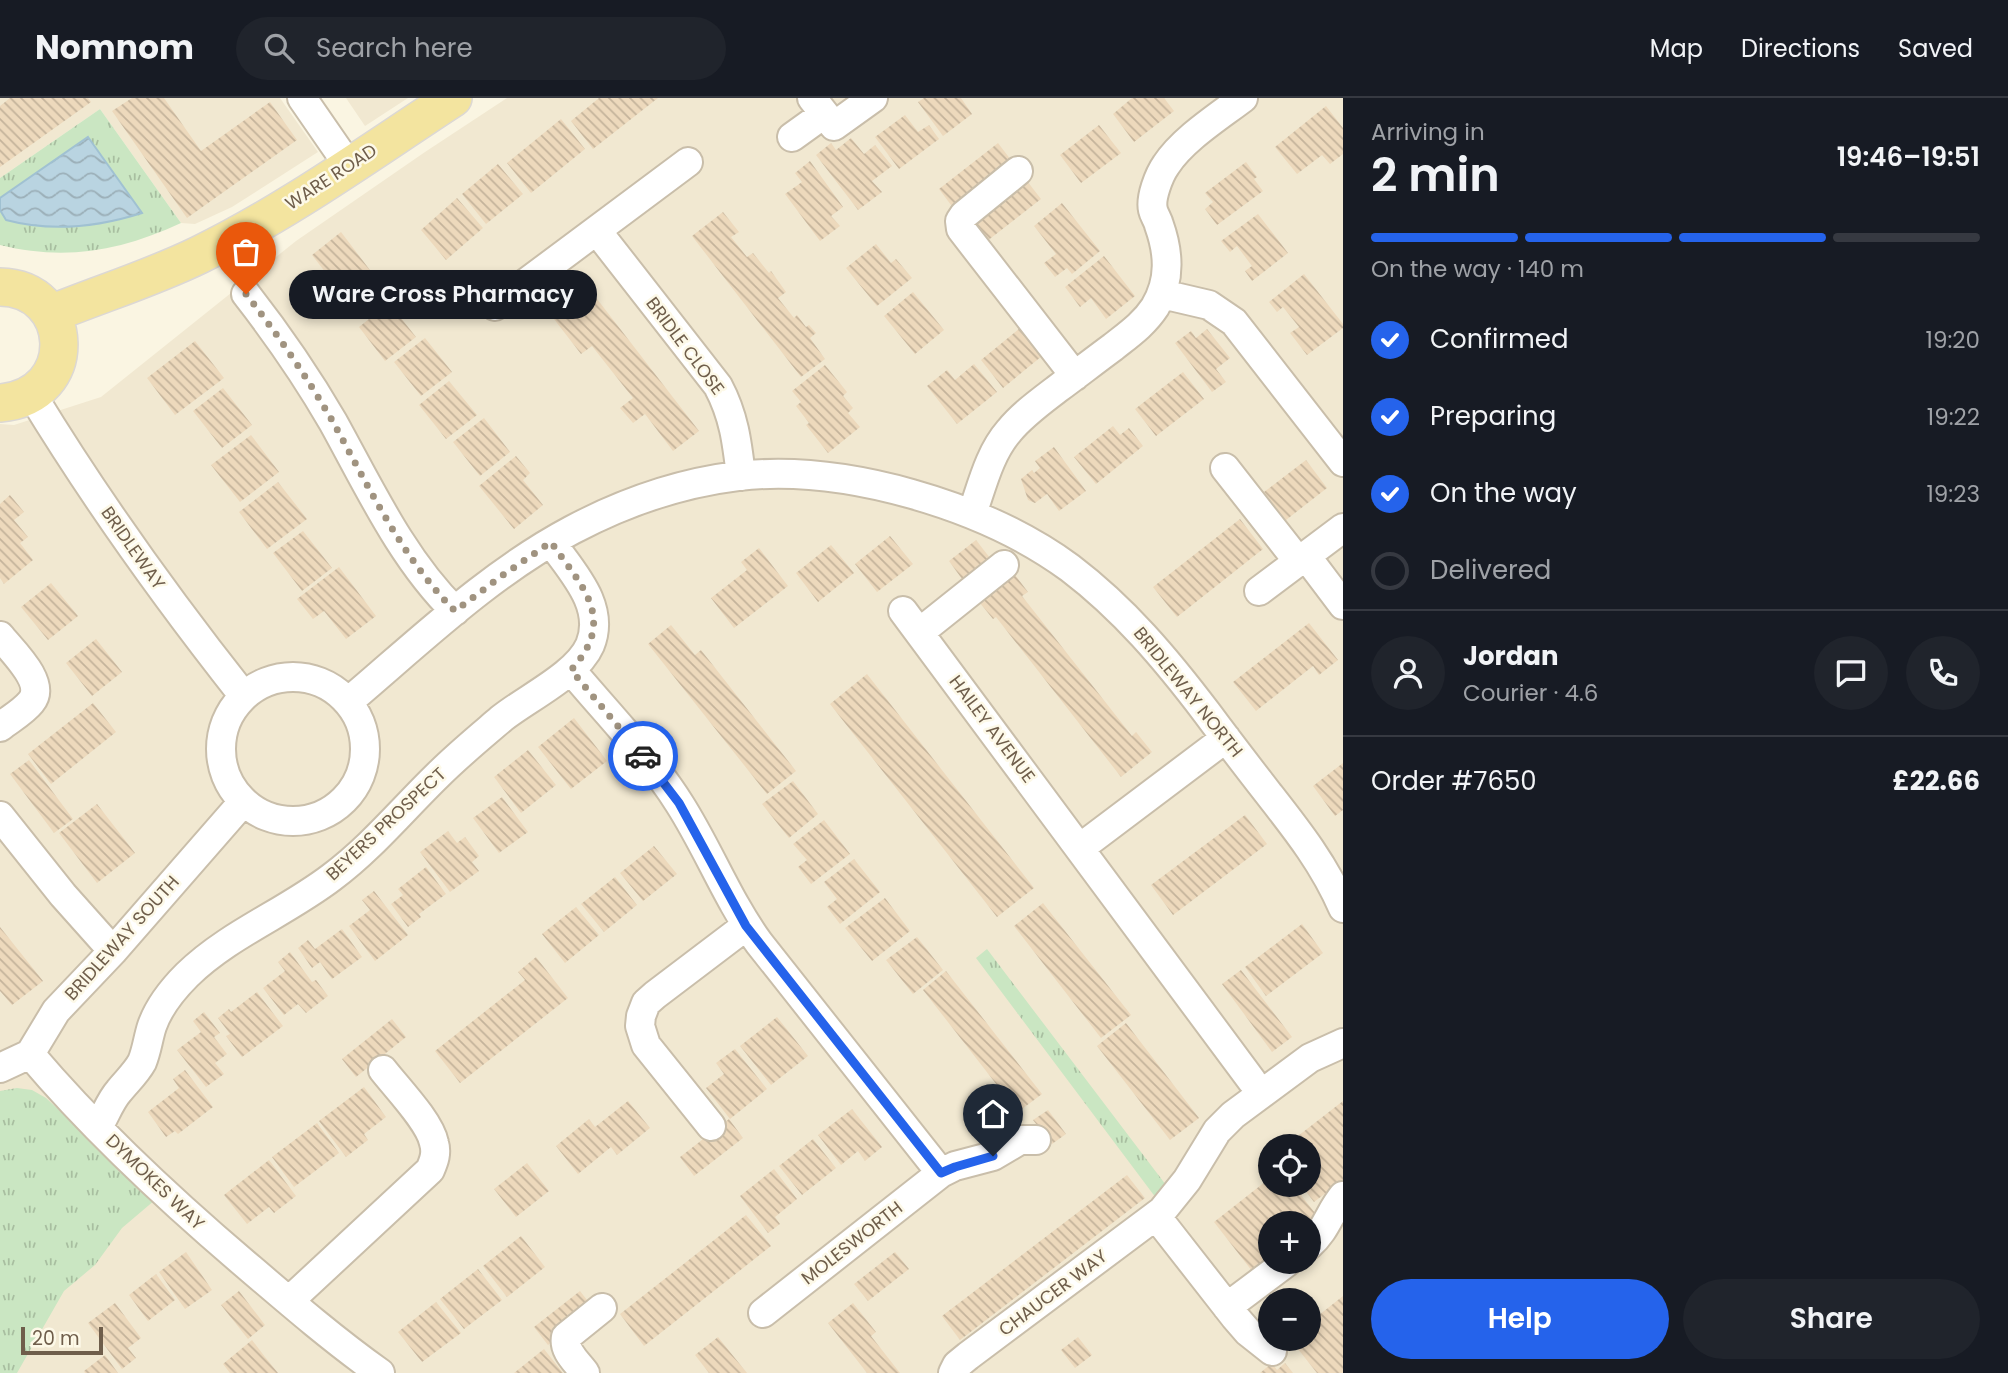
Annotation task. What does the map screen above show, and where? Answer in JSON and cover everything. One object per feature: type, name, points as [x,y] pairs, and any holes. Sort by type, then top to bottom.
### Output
[{"type":"main road","name":"WARE ROAD","points":[[51,314],[198,256],[265,219],[453,98]]},
{"type":"main road","points":[[0,288],[15,288],[35,297],[51,314],[59,336],[59,357],[50,378],[16,399]]},
{"type":"street","points":[[302,98],[349,166]]},
{"type":"street","points":[[792,137],[823,113],[873,98]]},
{"type":"street","points":[[972,514],[991,460],[1007,433],[1035,406],[1149,317],[1166,282],[1167,253],[1152,201],[1164,167],[1185,144],[1243,98]]},
{"type":"street","points":[[495,306],[688,162]]},
{"type":"street","points":[[1018,171],[964,215],[960,221],[961,229],[1075,376]]},
{"type":"street","name":"BRIDLE CLOSE","points":[[597,231],[718,386],[731,414],[736,433],[741,476]]},
{"type":"street","points":[[246,294],[278,335],[317,394],[409,554],[455,611]]},
{"type":"street","points":[[1162,294],[1209,305],[1234,322],[1343,462]]},
{"type":"street","name":"BRIDLEWAY","points":[[16,399],[68,454],[139,559],[243,695]]},
{"type":"street","points":[[1225,468],[1343,605]]},
{"type":"street","name":"BRIDLEWAY NORTH","points":[[348,702],[455,611],[503,575],[551,542],[612,511],[688,485],[770,474],[839,479],[907,493],[972,514],[1008,530],[1039,547],[1093,586],[1148,639],[1173,668],[1298,832],[1336,871],[1343,908]]},
{"type":"street","points":[[1259,591],[1343,528]]},
{"type":"street","name":"BEYERS PROSPECT","points":[[98,1127],[117,1092],[135,1074],[142,1062],[159,1008],[189,973],[222,946],[332,877],[372,842],[466,748],[506,715],[571,670],[581,659],[593,633],[593,606],[580,582],[551,542]]},
{"type":"street","name":"HAILEY AVENUE","points":[[1004,565],[911,621],[1252,1081]]},
{"type":"street","points":[[0,636],[10,668],[31,674],[35,688],[32,701],[0,727]]},
{"type":"street","points":[[571,670],[672,792],[746,926],[941,1173]]},
{"type":"street","points":[[292,676],[320,681],[348,702],[358,717],[366,751],[364,766],[356,785],[345,799],[331,810],[312,819],[294,821],[277,821],[259,814],[243,802],[230,783],[222,761],[225,726],[243,695],[274,679],[292,676]]},
{"type":"street","points":[[1080,848],[1226,738]]},
{"type":"street","name":"BRIDLEWAY SOUTH","points":[[30,1054],[56,1011],[113,951],[243,802]]},
{"type":"street","points":[[0,816],[113,951]]},
{"type":"street","points":[[711,1126],[646,1045],[640,1016],[646,1003],[655,995],[746,926]]},
{"type":"street","name":"CHAUCER WAY","points":[[953,1373],[968,1356],[1156,1216],[1178,1193],[1217,1131],[1233,1115],[1301,1064],[1343,1043]]},
{"type":"street","points":[[0,1068],[30,1054]]},
{"type":"street","name":"DYMOKES WAY","points":[[30,1054],[65,1094],[201,1226],[289,1301],[380,1373]]},
{"type":"street","points":[[289,1301],[430,1170],[435,1160],[432,1134],[383,1070]]},
{"type":"street","name":"MOLESWORTH","points":[[763,1313],[941,1173],[993,1156],[1020,1140],[1036,1140]]},
{"type":"street","points":[[1321,1234],[1343,1196]]},
{"type":"street","points":[[1156,1216],[1227,1307],[1258,1340]]},
{"type":"street","points":[[1227,1307],[1271,1274]]},
{"type":"street","points":[[585,1373],[569,1352],[565,1343],[566,1337],[602,1308]]},
{"type":"shaded area","points":[[0,98],[280,98],[318,152],[232,207],[195,224],[181,223],[100,109],[0,178]]},
{"type":"shaded area","points":[[346,98],[408,98],[365,126]]},
{"type":"shaded area","points":[[507,98],[1343,98],[1343,1373],[0,1373],[0,424],[14,425],[101,397],[296,241]]},
{"type":"green space","points":[[100,109],[181,223],[137,240],[92,250],[47,252],[0,245],[0,178]]},
{"type":"green space","points":[[987,949],[1169,1189],[1156,1198],[976,958]]},
{"type":"green space","points":[[17,1088],[32,1090],[46,1098],[155,1200],[122,1228],[95,1265],[64,1291],[17,1373],[0,1373],[0,1091]]},
{"type":"water","points":[[88,137],[142,213],[91,225],[57,227],[6,220],[0,210],[0,198]]},
{"type":"building","points":[[10,98],[88,98],[91,102],[0,167],[0,106]]},
{"type":"building","points":[[132,98],[164,98],[201,151],[270,102],[297,140],[187,218],[112,111]]},
{"type":"building","points":[[599,98],[658,98],[593,149],[571,121]]},
{"type":"building","points":[[924,98],[961,98],[972,114],[943,136],[918,102]]},
{"type":"building","points":[[1132,98],[1164,98],[1174,111],[1134,142],[1113,114]]},
{"type":"building","points":[[1326,106],[1343,128],[1343,154],[1330,164],[1322,155],[1297,174],[1275,147]]},
{"type":"building","points":[[905,115],[918,132],[929,125],[939,139],[899,169],[875,137]]},
{"type":"building","points":[[561,119],[585,149],[531,193],[507,163]]},
{"type":"building","points":[[1099,125],[1121,153],[1081,183],[1060,155]]},
{"type":"building","points":[[851,138],[864,154],[875,145],[892,166],[872,181],[882,192],[858,210],[816,155],[831,143],[836,150]]},
{"type":"building","points":[[998,143],[1014,164],[954,209],[939,189]]},
{"type":"building","points":[[810,161],[843,207],[831,216],[840,226],[820,241],[785,194],[802,182],[795,173]]},
{"type":"building","points":[[1246,162],[1263,191],[1217,225],[1205,209],[1213,202],[1205,193]]},
{"type":"building","points":[[498,164],[523,194],[486,224],[462,194]]},
{"type":"building","points":[[1027,181],[1041,199],[982,245],[968,227]]},
{"type":"building","points":[[457,198],[483,228],[446,260],[421,230]]},
{"type":"building","points":[[1062,203],[1100,251],[1072,274],[1067,268],[1055,277],[1044,263],[1056,254],[1034,226]]},
{"type":"building","points":[[723,212],[739,232],[731,237],[747,257],[753,253],[769,273],[771,271],[786,292],[778,298],[794,318],[797,315],[806,327],[809,325],[816,333],[810,338],[825,359],[801,377],[692,236]]},
{"type":"building","points":[[1258,214],[1288,253],[1252,281],[1245,271],[1252,266],[1237,246],[1230,252],[1221,241]]},
{"type":"building","points":[[341,232],[376,278],[384,272],[396,289],[360,317],[312,255]]},
{"type":"building","points":[[876,244],[891,263],[896,259],[912,278],[877,306],[846,268]]},
{"type":"building","points":[[1104,256],[1135,296],[1106,319],[1091,298],[1080,307],[1065,287]]},
{"type":"building","points":[[577,273],[699,431],[673,451],[645,414],[633,423],[620,408],[633,398],[592,346],[581,354],[540,301]]},
{"type":"building","points":[[1304,274],[1343,324],[1343,328],[1307,355],[1290,333],[1299,327],[1283,307],[1277,312],[1269,302]]},
{"type":"building","points":[[913,292],[944,330],[915,354],[884,316]]},
{"type":"building","points":[[389,303],[416,337],[385,361],[359,327]]},
{"type":"building","points":[[1020,328],[1042,356],[1003,388],[981,360]]},
{"type":"building","points":[[1207,329],[1230,358],[1216,369],[1226,382],[1212,392],[1175,343],[1191,331],[1196,338]]},
{"type":"building","points":[[425,338],[452,372],[421,396],[394,362]]},
{"type":"building","points":[[195,341],[224,378],[175,415],[147,378]]},
{"type":"building","points":[[974,364],[997,392],[957,424],[927,386],[947,370],[955,380]]},
{"type":"building","points":[[825,365],[847,392],[843,396],[853,408],[848,413],[860,427],[828,453],[806,425],[809,423],[796,406],[801,402],[792,391]]},
{"type":"building","points":[[1183,372],[1204,399],[1156,436],[1135,409]]},
{"type":"building","points":[[449,381],[477,415],[446,439],[419,405]]},
{"type":"building","points":[[223,388],[252,425],[222,448],[193,411]]},
{"type":"building","points":[[484,418],[510,452],[480,476],[453,442]]},
{"type":"building","points":[[1113,426],[1120,435],[1129,428],[1143,446],[1096,484],[1074,457]]},
{"type":"building","points":[[251,435],[279,472],[240,502],[211,465]]},
{"type":"building","points":[[1054,447],[1086,491],[1059,511],[1047,494],[1035,503],[1028,500],[1021,479],[1032,470],[1034,473],[1040,468],[1035,461]]},
{"type":"building","points":[[516,456],[530,473],[523,480],[543,505],[514,529],[479,486]]},
{"type":"building","points":[[1306,460],[1327,488],[1286,520],[1264,492]]},
{"type":"building","points":[[278,482],[307,519],[267,549],[239,512]]},
{"type":"building","points":[[10,495],[24,512],[14,520],[28,537],[20,543],[33,560],[4,584],[0,578],[0,504]]},
{"type":"building","points":[[1240,519],[1263,549],[1177,617],[1153,587]]},
{"type":"building","points":[[303,531],[332,568],[302,591],[273,553]]},
{"type":"building","points":[[890,536],[913,564],[877,592],[855,564]]},
{"type":"building","points":[[976,540],[990,558],[962,579],[949,561]]},
{"type":"building","points":[[831,545],[854,573],[818,602],[796,573]]},
{"type":"building","points":[[759,548],[788,586],[734,628],[711,598],[747,570],[741,562]]},
{"type":"building","points":[[339,567],[376,616],[346,639],[324,611],[313,619],[297,599]]},
{"type":"building","points":[[1015,575],[1028,592],[1022,596],[1132,736],[1136,732],[1152,752],[1121,777],[996,617],[993,619],[980,603]]},
{"type":"building","points":[[51,583],[78,616],[48,640],[21,607]]},
{"type":"building","points":[[1309,623],[1338,660],[1319,675],[1313,666],[1256,711],[1233,682]]},
{"type":"building","points":[[671,625],[695,655],[701,650],[796,771],[767,794],[648,644]]},
{"type":"building","points":[[96,639],[122,672],[92,696],[66,663]]},
{"type":"building","points":[[867,674],[1034,888],[997,917],[830,704]]},
{"type":"building","points":[[93,703],[116,732],[51,784],[28,754]]},
{"type":"building","points":[[574,718],[607,761],[571,789],[538,747]]},
{"type":"building","points":[[528,750],[556,785],[521,813],[494,777]]},
{"type":"building","points":[[29,760],[73,819],[54,833],[10,774]]},
{"type":"building","points":[[1343,763],[1343,810],[1335,816],[1313,786]]},
{"type":"building","points":[[793,781],[818,814],[789,838],[762,804]]},
{"type":"building","points":[[502,797],[528,832],[499,853],[473,818]]},
{"type":"building","points":[[97,804],[135,853],[97,883],[59,833]]},
{"type":"building","points":[[1245,815],[1267,844],[1173,915],[1151,885]]},
{"type":"building","points":[[824,820],[850,854],[811,884],[798,867],[807,860],[793,844]]},
{"type":"building","points":[[448,831],[457,843],[465,837],[479,856],[472,862],[479,871],[450,892],[420,852]]},
{"type":"building","points":[[654,846],[677,874],[643,901],[620,873]]},
{"type":"building","points":[[854,859],[880,892],[840,924],[827,907],[837,899],[824,882]]},
{"type":"building","points":[[426,867],[446,894],[419,914],[421,917],[408,927],[391,904],[403,895],[398,889]]},
{"type":"building","points":[[615,877],[637,905],[604,932],[581,904]]},
{"type":"building","points":[[374,891],[408,935],[375,961],[349,926],[370,910],[362,900]]},
{"type":"building","points":[[885,898],[910,931],[872,961],[845,928]]},
{"type":"building","points":[[1043,903],[1131,1015],[1101,1038],[1014,926]]},
{"type":"building","points":[[576,907],[599,935],[565,963],[542,934]]},
{"type":"building","points":[[1302,924],[1323,953],[1266,996],[1245,967]]},
{"type":"building","points":[[0,927],[43,981],[12,1005],[0,991]]},
{"type":"building","points":[[342,929],[362,957],[332,979],[320,962],[312,968],[298,948],[308,940],[315,949]]},
{"type":"building","points":[[917,937],[943,970],[913,994],[886,960]]},
{"type":"building","points":[[290,952],[312,982],[316,980],[328,996],[306,1013],[298,1004],[284,1015],[263,988],[285,971],[278,962]]},
{"type":"building","points":[[536,957],[568,998],[460,1083],[435,1051],[525,980],[518,972]]},
{"type":"building","points":[[1241,970],[1292,1037],[1272,1052],[1222,984]]},
{"type":"building","points":[[946,971],[1042,1094],[1018,1112],[923,990]]},
{"type":"building","points":[[257,992],[283,1026],[242,1057],[226,1036],[230,1034],[218,1018],[229,1009],[231,1012]]},
{"type":"building","points":[[204,1012],[220,1033],[214,1037],[227,1054],[215,1063],[224,1074],[206,1087],[177,1050],[201,1032],[193,1021]]},
{"type":"building","points":[[777,1017],[808,1056],[771,1085],[740,1046]]},
{"type":"building","points":[[392,1019],[406,1037],[356,1077],[342,1059]]},
{"type":"building","points":[[1126,1023],[1199,1118],[1170,1140],[1097,1046]]},
{"type":"building","points":[[735,1049],[767,1089],[730,1119],[706,1088],[724,1074],[716,1063]]},
{"type":"building","points":[[185,1070],[213,1107],[178,1134],[175,1131],[166,1137],[148,1112],[179,1088],[173,1079]]},
{"type":"building","points":[[364,1087],[386,1117],[364,1134],[368,1140],[346,1157],[319,1121]]},
{"type":"building","points":[[628,1101],[650,1128],[617,1155],[611,1147],[578,1174],[556,1146],[589,1119],[595,1127]]},
{"type":"building","points":[[1343,1101],[1343,1180],[1321,1197],[1321,1134],[1300,1134]]},
{"type":"building","points":[[852,1109],[882,1147],[865,1161],[858,1151],[841,1165],[818,1135]]},
{"type":"building","points":[[1048,1110],[1066,1134],[1052,1144],[1033,1120]]},
{"type":"building","points":[[729,1119],[743,1138],[694,1176],[680,1157]]},
{"type":"building","points":[[317,1123],[339,1153],[294,1187],[272,1157]]},
{"type":"building","points":[[813,1139],[836,1168],[802,1195],[779,1166]]},
{"type":"building","points":[[269,1160],[296,1196],[274,1213],[269,1207],[247,1224],[224,1195]]},
{"type":"building","points":[[527,1163],[549,1191],[516,1217],[494,1189]]},
{"type":"building","points":[[774,1169],[797,1199],[775,1217],[780,1224],[768,1233],[740,1196]]},
{"type":"building","points":[[1127,1175],[1145,1198],[960,1340],[942,1316]]},
{"type":"building","points":[[1258,1187],[1258,1197],[1302,1197],[1313,1211],[1258,1211],[1258,1266],[1252,1271],[1214,1222]]},
{"type":"building","points":[[746,1215],[771,1246],[644,1346],[620,1314]]},
{"type":"building","points":[[521,1236],[545,1267],[507,1297],[483,1266]]},
{"type":"building","points":[[186,1252],[212,1290],[185,1309],[159,1272]]},
{"type":"building","points":[[895,1252],[909,1269],[868,1301],[854,1284]]},
{"type":"building","points":[[478,1269],[502,1300],[464,1329],[440,1299]]},
{"type":"building","points":[[156,1274],[175,1300],[148,1321],[129,1295]]},
{"type":"building","points":[[239,1291],[265,1325],[248,1339],[221,1305]]},
{"type":"building","points":[[580,1291],[594,1309],[548,1345],[534,1327]]},
{"type":"building","points":[[1343,1296],[1343,1373],[1317,1373],[1300,1351],[1321,1351],[1321,1313]]},
{"type":"building","points":[[436,1302],[461,1333],[422,1362],[398,1332]]},
{"type":"building","points":[[115,1303],[141,1338],[128,1348],[136,1358],[122,1369],[88,1323]]},
{"type":"building","points":[[853,1303],[876,1332],[871,1336],[900,1373],[867,1373],[828,1323]]},
{"type":"building","points":[[718,1337],[747,1373],[709,1373],[695,1355]]},
{"type":"building","points":[[1078,1337],[1092,1355],[1075,1368],[1061,1350]]},
{"type":"building","points":[[252,1340],[278,1373],[230,1373],[223,1364]]},
{"type":"building","points":[[544,1349],[563,1373],[514,1373]]},
{"type":"building","points":[[105,1355],[118,1373],[85,1373],[84,1371]]},
{"type":"building","points":[[1272,1363],[1277,1370],[1285,1363],[1293,1373],[1260,1373]]},
{"type":"way so far","points":[[246,294],[278,335],[317,394],[409,554],[455,611],[551,542],[580,582],[593,606],[593,633],[589,646],[571,670],[643,756]]},
{"type":"place","name":"Ware Cross Pharmacy","points":[[246,294]]},
{"type":"route","points":[[643,756],[679,803],[746,926],[941,1173],[993,1156]]}]
